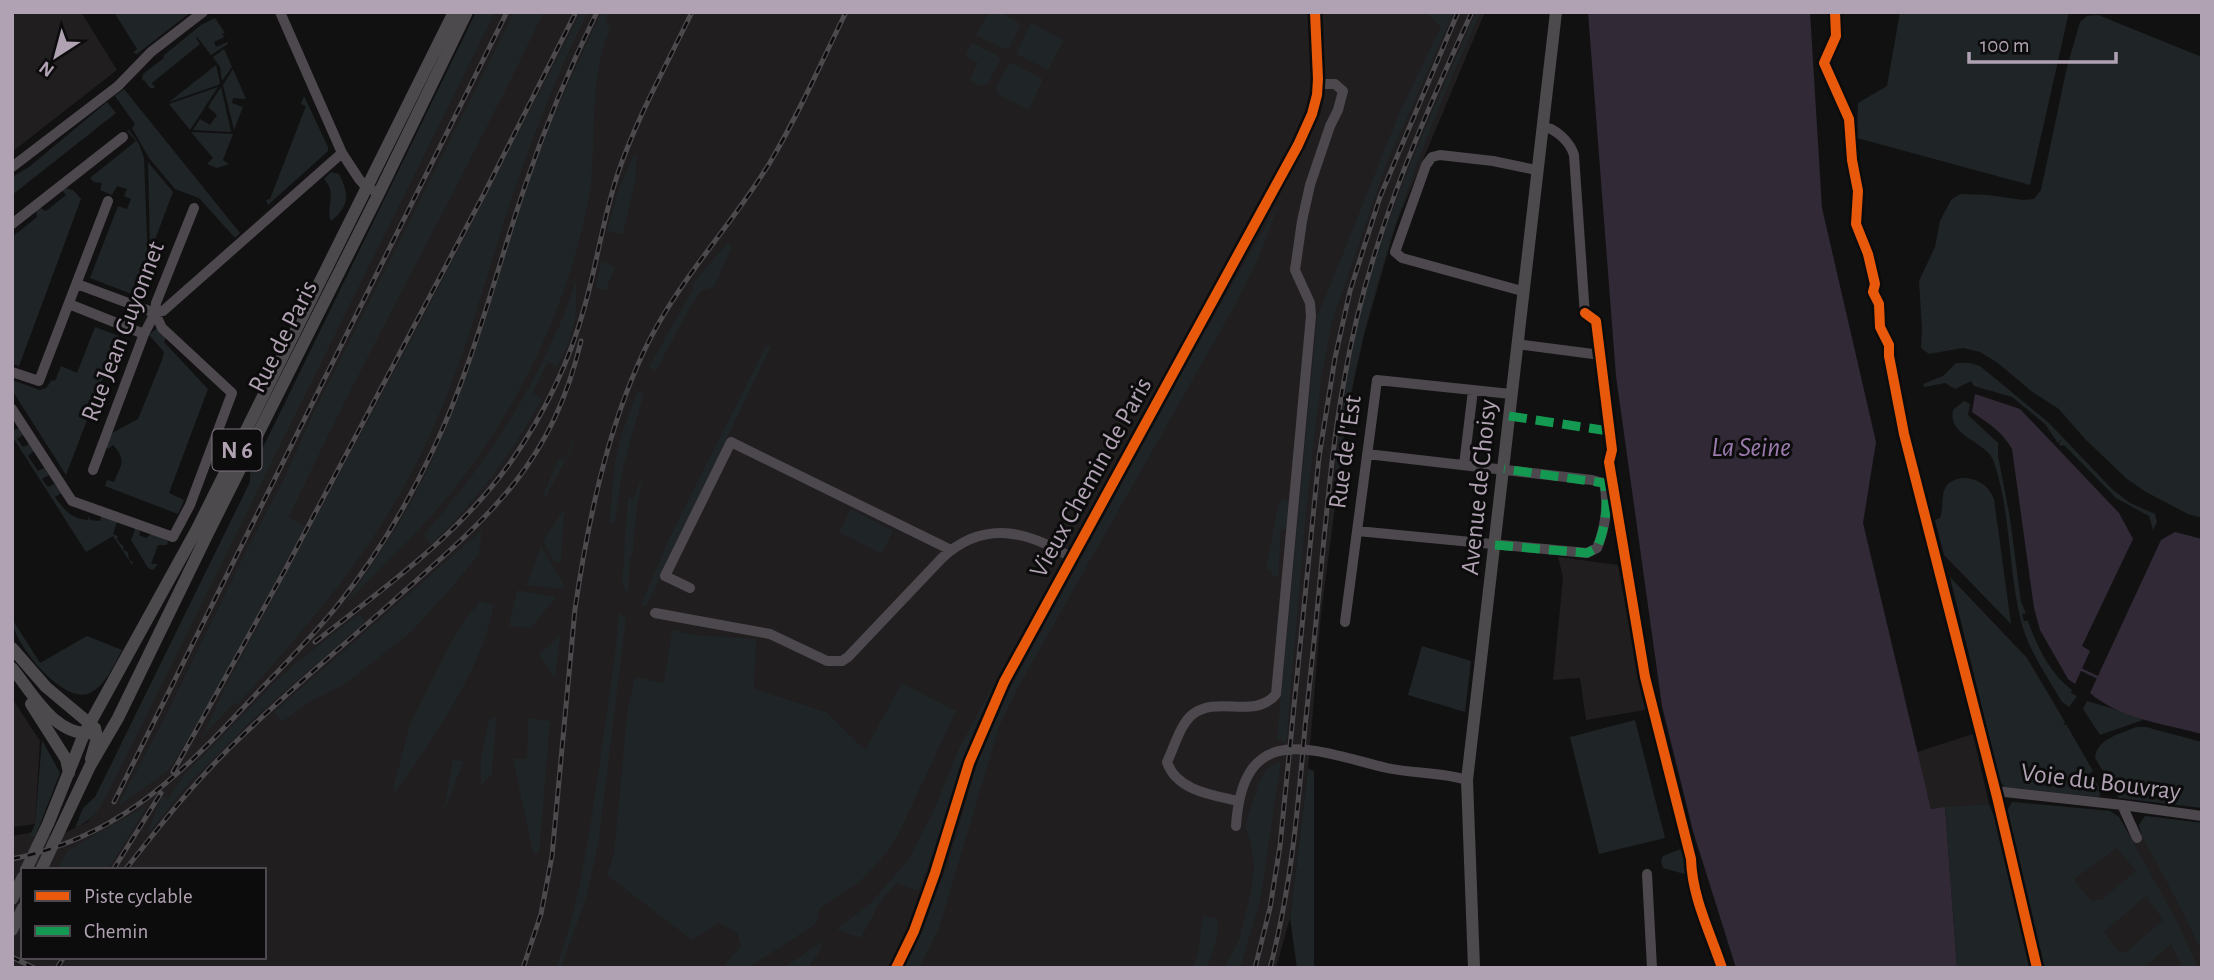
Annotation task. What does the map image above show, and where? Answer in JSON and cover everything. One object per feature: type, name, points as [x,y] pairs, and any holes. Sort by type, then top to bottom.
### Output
[{"type":"main road","name":"Rue de Paris","points":[[90,729],[97,709],[197,529],[296,334],[454,12]]},
{"type":"main road","name":"Rue de Paris","points":[[118,718],[467,12]]},
{"type":"main road","name":"Avenue de Choisy","points":[[1474,968],[1467,780],[1556,12]]},
{"type":"main road","points":[[12,648],[97,738],[90,766]]},
{"type":"main road","points":[[12,668],[58,722],[90,729],[112,724],[118,718]]},
{"type":"main road","points":[[12,674],[66,759],[69,774]]},
{"type":"main road","name":"N 6","points":[[42,868],[90,766],[118,718]]},
{"type":"main road","name":"N 6","points":[[27,868],[90,729]]},
{"type":"main road","points":[[12,900],[21,881]]},
{"type":"main road","points":[[12,930],[21,912]]},
{"type":"street","points":[[12,167],[117,86],[146,56],[203,12]]},
{"type":"street","name":"Vieux Chemin de Paris","points":[[896,968],[914,930],[935,873],[968,763],[985,721],[1016,659],[1293,156],[1312,114],[1318,84],[1315,12]]},
{"type":"street","points":[[284,15],[342,153],[366,187],[379,193]]},
{"type":"street","points":[[1238,801],[1186,786],[1171,775],[1167,762],[1194,713],[1208,707],[1263,705],[1276,694],[1311,316],[1310,303],[1296,270],[1310,186],[1343,91],[1335,84],[1318,84]]},
{"type":"street","points":[[1542,127],[1550,127],[1567,142],[1574,155],[1585,316]]},
{"type":"street","points":[[12,224],[123,137]]},
{"type":"street","points":[[77,284],[155,313],[163,311],[342,153]]},
{"type":"street","points":[[1522,291],[1402,258],[1395,252],[1426,165],[1432,157],[1440,155],[1493,161],[1536,170]]},
{"type":"street","points":[[12,372],[39,381],[108,201]]},
{"type":"street","name":"Rue Jean Guyonnet","points":[[93,470],[194,208]]},
{"type":"street","points":[[69,304],[144,334]]},
{"type":"street","points":[[12,409],[72,501],[173,537],[190,505],[232,393],[162,328],[155,313]]},
{"type":"street","points":[[1517,344],[1593,354]]},
{"type":"street","name":"Rue de l'Est","points":[[1345,622],[1377,380],[1473,390]]},
{"type":"street","points":[[1464,465],[1473,390],[1511,394]]},
{"type":"street","points":[[691,588],[665,576],[731,442],[951,550]]},
{"type":"street","points":[[1357,530],[1587,553],[1597,548],[1602,537],[1607,497],[1604,483],[1367,454]]},
{"type":"street","points":[[655,613],[761,631],[827,661],[842,661],[853,653],[951,550],[979,537],[1010,532],[1043,542],[1072,558]]},
{"type":"street","points":[[1236,826],[1238,801],[1246,776],[1257,762],[1283,749],[1313,751],[1390,768],[1467,780]]},
{"type":"street","name":"Voie du Bouvray","points":[[1995,791],[2202,816]]},
{"type":"street","points":[[2122,805],[2137,838]]},
{"type":"street","points":[[1647,874],[1653,968]]},
{"type":"shaded area","points":[[12,12],[81,12],[117,70],[12,152]]},
{"type":"shaded area","points":[[114,12],[191,12],[137,54],[133,53],[137,49]]},
{"type":"shaded area","points":[[476,12],[495,12],[107,795],[94,815],[75,828],[83,808],[95,797],[250,482],[250,474]]},
{"type":"shaded area","points":[[490,12],[1485,12],[1396,224],[1364,335],[1347,413],[1321,615],[1308,769],[1290,918],[1276,968],[12,968],[12,836],[33,832],[30,838],[62,834],[88,822]]},
{"type":"shaded area","points":[[514,12],[544,12],[289,517],[305,526],[221,683],[169,770],[117,807],[283,481],[311,418]]},
{"type":"shaded area","points":[[581,12],[588,12],[536,130],[454,377],[412,472],[369,543],[321,608],[239,703],[231,706],[201,739],[224,690],[427,310]]},
{"type":"shaded area","points":[[601,12],[608,12],[605,20],[610,26],[600,60],[596,88],[588,203],[580,239],[557,310],[508,410],[467,472],[424,524],[345,604],[408,507],[444,433],[475,351],[543,143]]},
{"type":"shaded area","points":[[989,12],[1000,12],[1018,22],[1020,26],[1009,48],[1004,49],[976,35]]},
{"type":"shaded area","points":[[1432,12],[1454,12],[1386,165],[1332,322],[1321,379],[1306,512],[1286,744],[1277,738],[1317,318],[1400,111],[1441,27],[1429,15]]},
{"type":"shaded area","points":[[1476,12],[1481,12],[1420,158],[1385,258],[1371,308],[1347,411],[1327,564],[1345,389],[1367,290],[1408,169]]},
{"type":"shaded area","points":[[1900,12],[2069,12],[2030,185],[1857,138],[1858,103],[1887,86]]},
{"type":"shaded area","points":[[2098,15],[2202,57],[2202,518],[2188,514],[2127,479],[2084,438],[2059,409],[1980,352],[1963,348],[1929,354],[1921,348],[1919,281],[1935,247],[1940,221],[1951,200],[1960,194],[2034,199],[2041,190],[2067,67],[2080,22],[2087,16]]},
{"type":"shaded area","points":[[215,18],[225,33],[222,34],[224,37],[214,42],[216,47],[227,42],[228,44],[211,55],[197,37],[200,44],[152,83],[155,88],[150,88],[142,81],[143,74],[164,58],[163,56],[201,25]]},
{"type":"shaded area","points":[[1031,23],[1070,43],[1063,41],[1048,70],[1016,54]]},
{"type":"shaded area","points":[[972,43],[997,55],[1000,60],[988,84],[981,86],[969,80],[978,63],[965,57]]},
{"type":"shaded area","points":[[224,49],[232,67],[222,81],[220,67],[213,57]]},
{"type":"shaded area","points":[[1012,63],[1043,79],[1029,110],[999,95],[996,87],[1008,65]]},
{"type":"shaded area","points":[[216,65],[220,83],[218,85],[169,102]]},
{"type":"shaded area","points":[[233,69],[246,99],[233,98],[232,103],[243,107],[234,130],[223,85]]},
{"type":"shaded area","points":[[218,87],[190,130],[169,104]]},
{"type":"shaded area","points":[[221,87],[231,132],[193,130],[200,119],[210,125],[217,115],[208,107]]},
{"type":"shaded area","points":[[124,89],[240,233],[235,238],[199,198],[175,189],[149,158],[132,128],[135,124],[115,96]]},
{"type":"shaded area","points":[[304,96],[328,151],[268,205],[266,200],[270,199],[306,106],[301,104]]},
{"type":"shaded area","points":[[107,102],[116,113],[12,195],[12,177],[29,167]]},
{"type":"shaded area","points":[[129,130],[139,144],[144,158],[147,239],[147,261],[134,295],[90,278],[118,206],[127,209],[131,199],[124,196],[127,189],[117,186],[112,195],[100,190],[102,183],[94,182],[90,178],[136,141],[127,131]]},
{"type":"shaded area","points":[[191,132],[233,134],[223,160],[229,164],[217,168],[207,164],[213,158]]},
{"type":"shaded area","points":[[637,155],[635,182],[623,234],[607,231],[619,188],[633,156]]},
{"type":"shaded area","points":[[148,162],[173,192],[151,250],[150,249]]},
{"type":"shaded area","points":[[331,172],[339,174],[346,199],[342,210],[331,221],[331,195],[324,179]]},
{"type":"shaded area","points":[[61,189],[73,190],[81,199],[19,366],[12,364],[12,237],[37,217],[36,208],[46,211],[66,195]]},
{"type":"shaded area","points":[[1280,201],[1258,259],[1234,307],[1016,691],[999,727],[939,928],[919,968],[904,968],[925,924],[948,864],[978,761],[1005,698],[1191,356]]},
{"type":"shaded area","points":[[728,242],[732,247],[714,287],[701,291],[692,304],[656,371],[649,367],[694,287],[692,284]]},
{"type":"shaded area","points":[[601,261],[615,267],[606,290],[596,289]]},
{"type":"shaded area","points":[[576,281],[576,305],[571,336],[557,367],[548,362],[533,392],[542,399],[492,476],[463,512],[430,545],[424,534],[471,476],[513,415],[548,350]]},
{"type":"shaded area","points":[[95,327],[119,336],[66,475],[12,390],[12,380],[40,390],[46,388],[52,380],[55,381],[61,366],[77,373]]},
{"type":"shaded area","points":[[157,328],[166,337],[164,342],[208,389],[169,493],[184,500],[178,514],[105,486],[107,480],[114,482],[121,463],[120,455],[113,445],[108,449],[106,446],[110,434],[138,419],[162,360],[164,352],[149,335]]},
{"type":"shaded area","points":[[766,346],[771,346],[663,572],[646,606],[641,605],[668,541]]},
{"type":"shaded area","points":[[1956,363],[1980,366],[2049,423],[2113,490],[2130,503],[2155,514],[2157,522],[2153,530],[2149,516],[2116,498],[2064,445],[2059,444],[2062,439],[2058,443],[2045,424],[2012,397],[1974,386],[1971,381],[1955,389],[1945,383],[1924,387],[1923,384],[1943,376]]},
{"type":"shaded area","points":[[637,392],[644,393],[623,467],[615,522],[609,524],[615,462]]},
{"type":"shaded area","points":[[1964,401],[1970,404],[1968,415],[1998,443],[2021,602],[2026,613],[2022,614],[2051,668],[2072,690],[2071,693],[2077,696],[2069,707],[2062,702],[2044,673],[2024,632],[2017,601],[2004,501],[1994,462],[1984,449],[1961,433],[1953,419],[1953,410]]},
{"type":"shaded area","points":[[587,413],[570,452],[546,496],[543,495],[559,458],[564,460]]},
{"type":"shaded area","points":[[19,428],[23,435],[17,439],[23,447],[29,444],[34,451],[28,456],[38,471],[44,468],[49,475],[42,479],[48,487],[54,484],[62,493],[55,497],[62,506],[77,518],[88,520],[89,515],[90,520],[100,521],[102,513],[117,522],[113,534],[118,536],[117,540],[124,547],[123,550],[128,552],[132,565],[113,536],[86,552],[12,436],[12,431]]},
{"type":"shaded area","points":[[643,475],[630,558],[628,595],[622,584],[628,497],[633,499]]},
{"type":"shaded area","points":[[1962,478],[1982,483],[1994,499],[2011,624],[1944,555],[1935,520],[1940,518],[1942,512],[1945,488],[1954,480]]},
{"type":"shaded area","points":[[1282,498],[1290,503],[1287,529],[1281,529],[1278,577],[1272,576],[1272,571],[1266,569],[1279,501],[1282,501]]},
{"type":"shaded area","points":[[564,509],[561,563],[554,561],[543,541]]},
{"type":"shaded area","points":[[851,509],[893,531],[882,554],[839,532]]},
{"type":"shaded area","points":[[136,527],[139,535],[146,538],[152,533],[168,541],[167,545],[158,545],[151,564],[158,564],[153,570],[148,568],[131,540]]},
{"type":"shaded area","points":[[482,530],[479,554],[410,633],[345,684],[311,701],[282,722],[274,712]]},
{"type":"shaded area","points":[[541,547],[562,581],[564,589],[526,585]]},
{"type":"shaded area","points":[[1558,557],[1618,565],[1645,710],[1586,720],[1580,678],[1553,680],[1563,577]]},
{"type":"shaded area","points":[[1950,577],[2027,658],[2065,722],[2063,725],[2066,724],[2093,771],[2089,774],[2093,776],[2101,791],[2099,797],[2004,787],[2000,781]]},
{"type":"shaded area","points":[[517,590],[556,597],[531,628],[509,626]]},
{"type":"shaded area","points":[[480,601],[494,605],[476,661],[447,714],[395,793],[393,788],[410,724],[448,648]]},
{"type":"shaded area","points":[[619,613],[626,618],[598,846],[585,901],[561,968],[556,968],[572,918],[587,845]]},
{"type":"shaded area","points":[[359,614],[366,621],[256,716],[190,782],[146,836],[162,796],[168,799],[184,775],[273,684]]},
{"type":"shaded area","points":[[12,619],[40,663],[87,636],[122,650],[101,685],[90,693],[79,694],[67,690],[41,670],[21,642]]},
{"type":"shaded area","points":[[672,630],[694,635],[756,639],[754,689],[826,712],[865,750],[902,683],[956,711],[889,850],[860,882],[819,909],[818,920],[814,925],[748,968],[724,968],[741,946],[737,933],[719,923],[692,940],[607,875],[614,853],[628,707],[635,677],[664,683]]},
{"type":"shaded area","points":[[560,636],[555,679],[539,654]]},
{"type":"shaded area","points":[[1422,646],[1471,661],[1465,712],[1408,695]]},
{"type":"shaded area","points":[[995,682],[970,741],[937,844],[918,891],[896,883],[879,904],[861,938],[836,929],[870,904],[909,859],[934,810],[960,746]]},
{"type":"shaded area","points":[[12,698],[40,741],[35,824],[12,827]]},
{"type":"shaded area","points":[[2087,701],[2143,720],[2100,735],[2083,709]]},
{"type":"shaded area","points":[[496,717],[492,774],[481,785],[481,758],[489,719]]},
{"type":"shaded area","points":[[528,718],[550,721],[539,853],[533,853],[513,759],[527,759]]},
{"type":"shaded area","points":[[1635,720],[1665,838],[1599,854],[1570,737]]},
{"type":"shaded area","points":[[2136,727],[2146,727],[2202,742],[2202,808],[2119,798],[2095,758],[2105,741]]},
{"type":"shaded area","points":[[1973,734],[1989,804],[1931,809],[1917,752]]},
{"type":"shaded area","points":[[42,740],[60,773],[35,837],[29,838],[35,824]]},
{"type":"shaded area","points":[[453,760],[464,761],[443,814]]},
{"type":"shaded area","points":[[1281,761],[1260,902],[1240,968],[1224,968],[1239,940],[1251,892],[1254,866],[1245,825],[1267,768]]},
{"type":"shaded area","points":[[1308,769],[1314,771],[1314,968],[1297,968],[1290,918]]},
{"type":"shaded area","points":[[2012,802],[2110,811],[2119,817],[2133,840],[2141,835],[2139,825],[2145,816],[2202,823],[2202,968],[2044,968],[2006,813]]},
{"type":"shaded area","points":[[2012,802],[2110,811],[2119,817],[2178,923],[2198,968],[2183,968],[2171,944],[2144,968],[2044,968],[2006,813]],"holes":[[[2117,848],[2136,871],[2102,899],[2092,901],[2074,879]],[[2146,896],[2163,920],[2125,953],[2117,950],[2104,932]]]},
{"type":"shaded area","points":[[1989,804],[2004,841],[2033,968],[1957,968],[1945,807]]},
{"type":"shaded area","points":[[148,805],[109,868],[58,868],[67,851]]},
{"type":"shaded area","points":[[2145,816],[2202,823],[2202,953],[2142,836],[2139,825]]},
{"type":"shaded area","points":[[1686,847],[1688,875],[1663,868],[1663,856]]},
{"type":"shaded area","points":[[1203,916],[1218,919],[1217,938],[1207,968],[1192,968],[1198,954]]},
{"type":"shaded area","points":[[824,940],[808,968],[784,968]]},
{"type":"water","name":"La Seine","points":[[1588,12],[1810,12],[1822,208],[1876,442],[1863,523],[1931,809],[1945,807],[1957,968],[1736,968],[1693,831],[1662,706],[1616,376]]},
{"type":"water","points":[[1975,394],[2020,409],[2119,513],[2133,539],[2082,646],[2090,651],[2075,684],[2068,679],[2040,630],[2034,608],[2012,449],[1999,432],[1972,412]]},
{"type":"water","points":[[2175,532],[2202,539],[2202,734],[2129,715],[2090,693],[2161,540]]},
{"type":"waterway","points":[[2080,669],[2099,678]]},
{"type":"railway","points":[[114,802],[507,12]]},
{"type":"railway","points":[[173,772],[285,570],[485,192],[576,12]]},
{"type":"railway","points":[[12,859],[48,850],[81,837],[111,822],[166,783],[217,735],[303,645],[364,570],[412,491],[447,418],[472,353],[541,142],[597,12]]},
{"type":"railway","points":[[315,642],[444,537],[490,489],[534,426],[554,387],[579,326],[612,192],[625,155],[642,113],[692,12]]},
{"type":"railway","points":[[523,968],[541,914],[552,856],[580,576],[593,509],[620,411],[658,324],[780,146],[846,12]]},
{"type":"railway","points":[[1255,968],[1270,908],[1280,846],[1319,457],[1335,358],[1350,291],[1380,197],[1458,12]]},
{"type":"railway","points":[[1270,968],[1293,848],[1331,470],[1340,403],[1354,332],[1380,238],[1396,192],[1432,101],[1472,12]]},
{"type":"railway","points":[[127,868],[181,800],[227,751],[463,538],[514,484],[553,421],[569,384],[581,341]]},
{"type":"railway","points":[[114,868],[161,793]]},
{"type":"railway","points":[[12,957],[34,968]]},
{"type":"railway","points":[[57,968],[63,959]]},
{"type":"marked path","points":[[1509,416],[1609,431]]},
{"type":"marked path","points":[[1495,545],[1587,553],[1597,548],[1605,516],[1604,483],[1504,469]]},
{"type":"cycle path","points":[[896,968],[914,931],[935,873],[969,763],[1004,682],[1298,145],[1312,114],[1318,79],[1315,12]]},
{"type":"cycle path","points":[[1835,12],[1836,36],[1824,63],[1849,119],[1852,160],[1858,191],[1856,224],[1868,254],[1875,284],[1873,292],[1879,304],[1880,327],[1889,345],[1904,434],[1997,797],[2037,968]]},
{"type":"cycle path","points":[[1585,313],[1596,321],[1612,450],[1609,462],[1645,677],[1691,859],[1698,901],[1722,968]]}]
